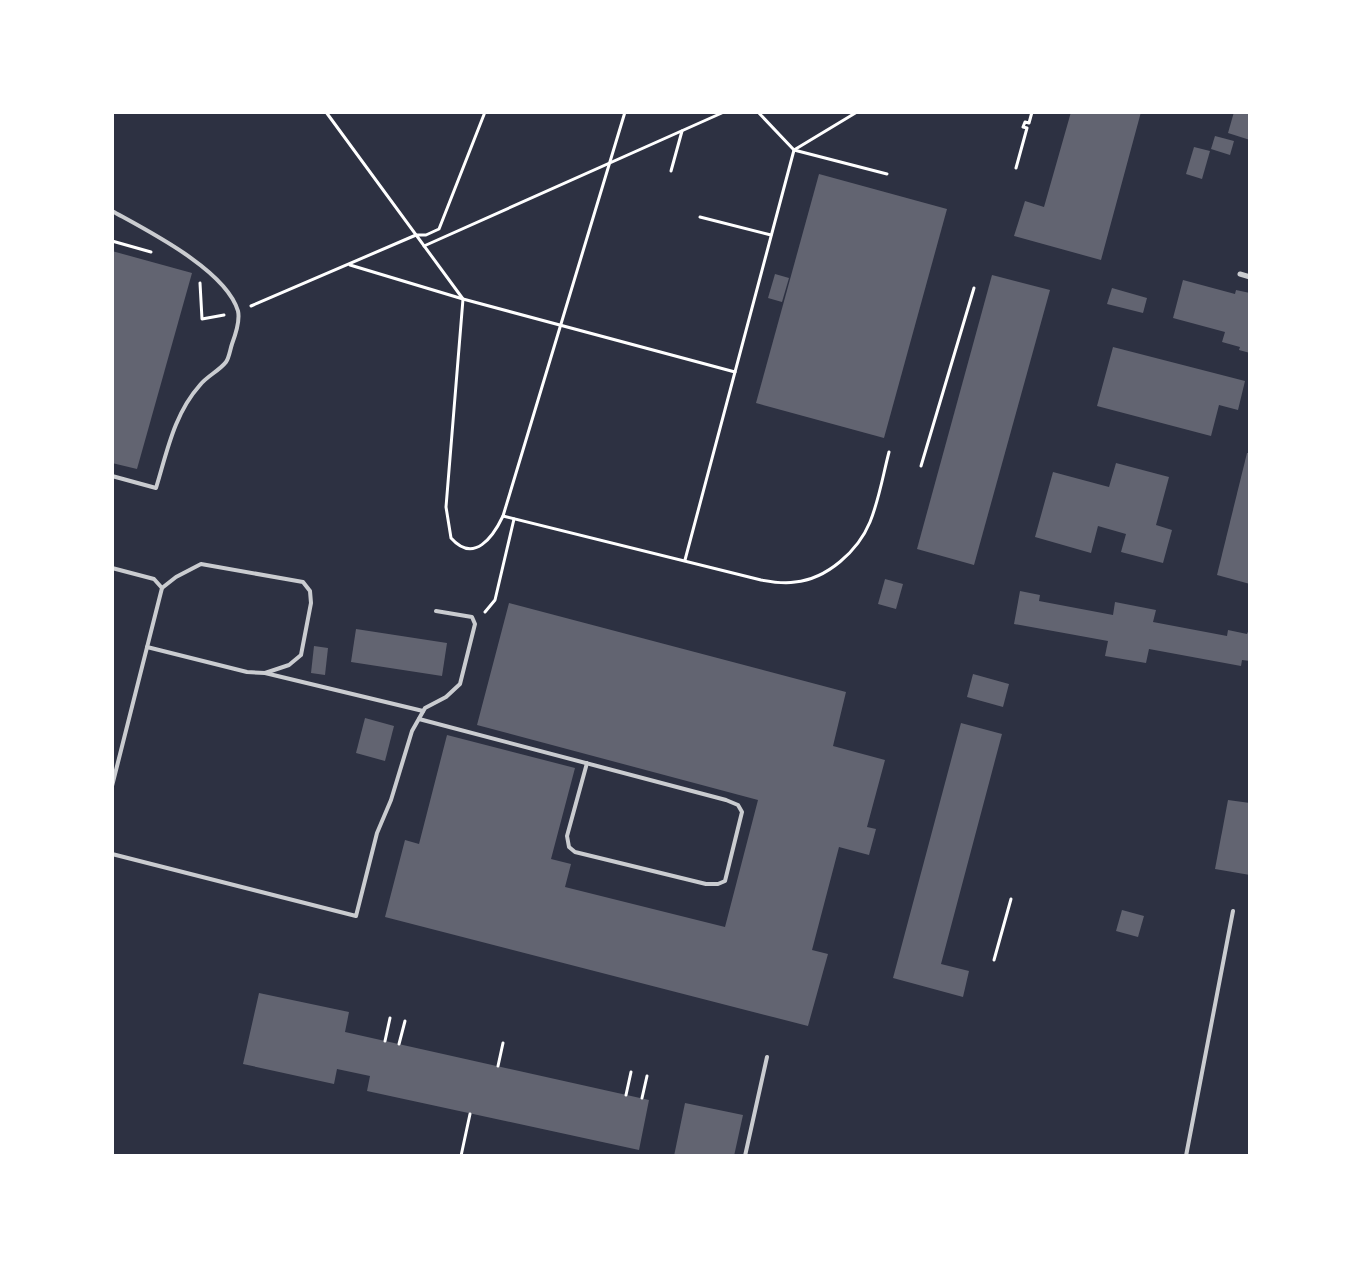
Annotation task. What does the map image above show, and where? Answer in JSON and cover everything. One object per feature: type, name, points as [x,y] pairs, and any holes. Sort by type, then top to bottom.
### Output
[{"type":"street","points":[[1240,274],[1250,277]]},
{"type":"lane","points":[[112,212],[168,241],[203,268],[226,290],[238,312],[235,334],[226,362],[201,384],[185,404],[173,429],[156,488],[112,476]]},
{"type":"lane","points":[[112,786],[162,588],[176,577],[201,564],[303,582],[310,590],[311,603],[301,655],[289,665],[265,674]]},
{"type":"lane","points":[[112,568],[154,579],[162,588]]},
{"type":"lane","points":[[112,854],[356,916],[377,833],[391,800],[412,731],[424,711],[460,684],[475,624],[472,617],[436,611]]},
{"type":"lane","points":[[147,647],[247,672],[265,674],[424,711]]},
{"type":"lane","points":[[419,719],[587,763],[738,805],[742,812],[725,881],[718,884],[706,884],[575,852],[569,847],[567,836],[587,763]]},
{"type":"lane","points":[[1186,1156],[1233,911]]},
{"type":"lane","points":[[745,1156],[767,1057]]},
{"type":"path","points":[[326,112],[463,299],[446,507],[451,538],[463,548],[475,548],[490,538],[503,516],[625,112]]},
{"type":"path","points":[[199,274],[202,319],[238,312],[416,235],[426,235],[439,229],[485,112]]},
{"type":"path","points":[[424,246],[724,112]]},
{"type":"path","points":[[758,112],[794,150],[887,174]]},
{"type":"path","points":[[685,560],[794,150],[857,112]]},
{"type":"path","points":[[1016,168],[1027,128],[1023,127],[1024,122],[1029,123],[1032,112]]},
{"type":"path","points":[[671,171],[682,130]]},
{"type":"path","points":[[700,217],[771,235]]},
{"type":"path","points":[[112,241],[158,254]]},
{"type":"path","points":[[349,265],[463,299],[735,372]]},
{"type":"path","points":[[921,466],[974,288]]},
{"type":"path","points":[[503,516],[777,582],[796,582],[815,577],[836,565],[859,542],[870,522],[890,452]]},
{"type":"path","points":[[495,600],[514,519]]},
{"type":"path","points":[[994,960],[1011,900]]},
{"type":"path","points":[[385,1041],[390,1018]]},
{"type":"path","points":[[399,1044],[404,1020]]},
{"type":"path","points":[[498,1066],[503,1043]]},
{"type":"path","points":[[626,1095],[631,1072]]},
{"type":"path","points":[[642,1098],[647,1076]]},
{"type":"path","points":[[462,1156],[470,1114]]},
{"type":"building","points":[[1071,112],[1141,112],[1101,260],[1014,236],[1025,201],[1044,207]]},
{"type":"building","points":[[1234,112],[1250,112],[1250,140],[1228,133]]},
{"type":"building","points":[[1215,136],[1234,141],[1230,155],[1211,149]]},
{"type":"building","points":[[1194,147],[1210,151],[1202,179],[1186,174]]},
{"type":"building","points":[[819,174],[947,209],[884,438],[756,403]]},
{"type":"building","points":[[112,251],[192,273],[137,469],[112,463]]},
{"type":"building","points":[[775,274],[789,278],[782,302],[768,298]]},
{"type":"building","points":[[992,275],[1050,290],[974,565],[917,549]]},
{"type":"building","points":[[1183,280],[1235,294],[1236,290],[1250,293],[1250,353],[1239,350],[1240,347],[1222,342],[1225,332],[1173,318]]},
{"type":"building","points":[[1112,288],[1147,298],[1143,313],[1107,304]]},
{"type":"building","points":[[1113,347],[1245,381],[1238,410],[1219,405],[1211,436],[1097,406]]},
{"type":"building","points":[[1247,453],[1250,453],[1250,584],[1217,575]]},
{"type":"building","points":[[1116,463],[1169,477],[1156,525],[1172,530],[1163,563],[1121,552],[1126,534],[1098,526],[1091,553],[1035,537],[1053,472],[1109,487]]},
{"type":"building","points":[[885,579],[903,584],[896,609],[878,604]]},
{"type":"building","points":[[1020,591],[1040,595],[1039,601],[1113,615],[1115,602],[1156,610],[1153,622],[1227,636],[1228,630],[1247,634],[1250,627],[1250,661],[1242,660],[1241,666],[1149,649],[1146,663],[1105,656],[1108,641],[1014,624]]},
{"type":"building","points":[[509,603],[846,692],[833,746],[885,760],[867,827],[876,829],[869,855],[839,847],[812,950],[828,954],[808,1026],[385,917],[405,840],[419,844],[447,735],[575,768],[551,859],[571,864],[565,887],[725,927],[758,800],[477,725]]},
{"type":"building","points":[[356,629],[447,643],[442,676],[351,662]]},
{"type":"building","points":[[314,646],[328,648],[325,675],[311,673]]},
{"type":"building","points":[[973,674],[1009,684],[1003,707],[967,697]]},
{"type":"building","points":[[365,718],[394,726],[385,761],[356,753]]},
{"type":"building","points":[[961,723],[1002,734],[941,964],[969,971],[963,997],[893,978]]},
{"type":"building","points":[[1228,800],[1250,803],[1250,875],[1215,869]]},
{"type":"building","points":[[1122,910],[1144,916],[1138,937],[1116,931]]},
{"type":"building","points":[[259,993],[349,1012],[345,1032],[649,1100],[639,1150],[367,1091],[370,1076],[337,1069],[334,1084],[243,1064]]},
{"type":"building","points":[[685,1103],[743,1115],[734,1156],[674,1156]]}]
